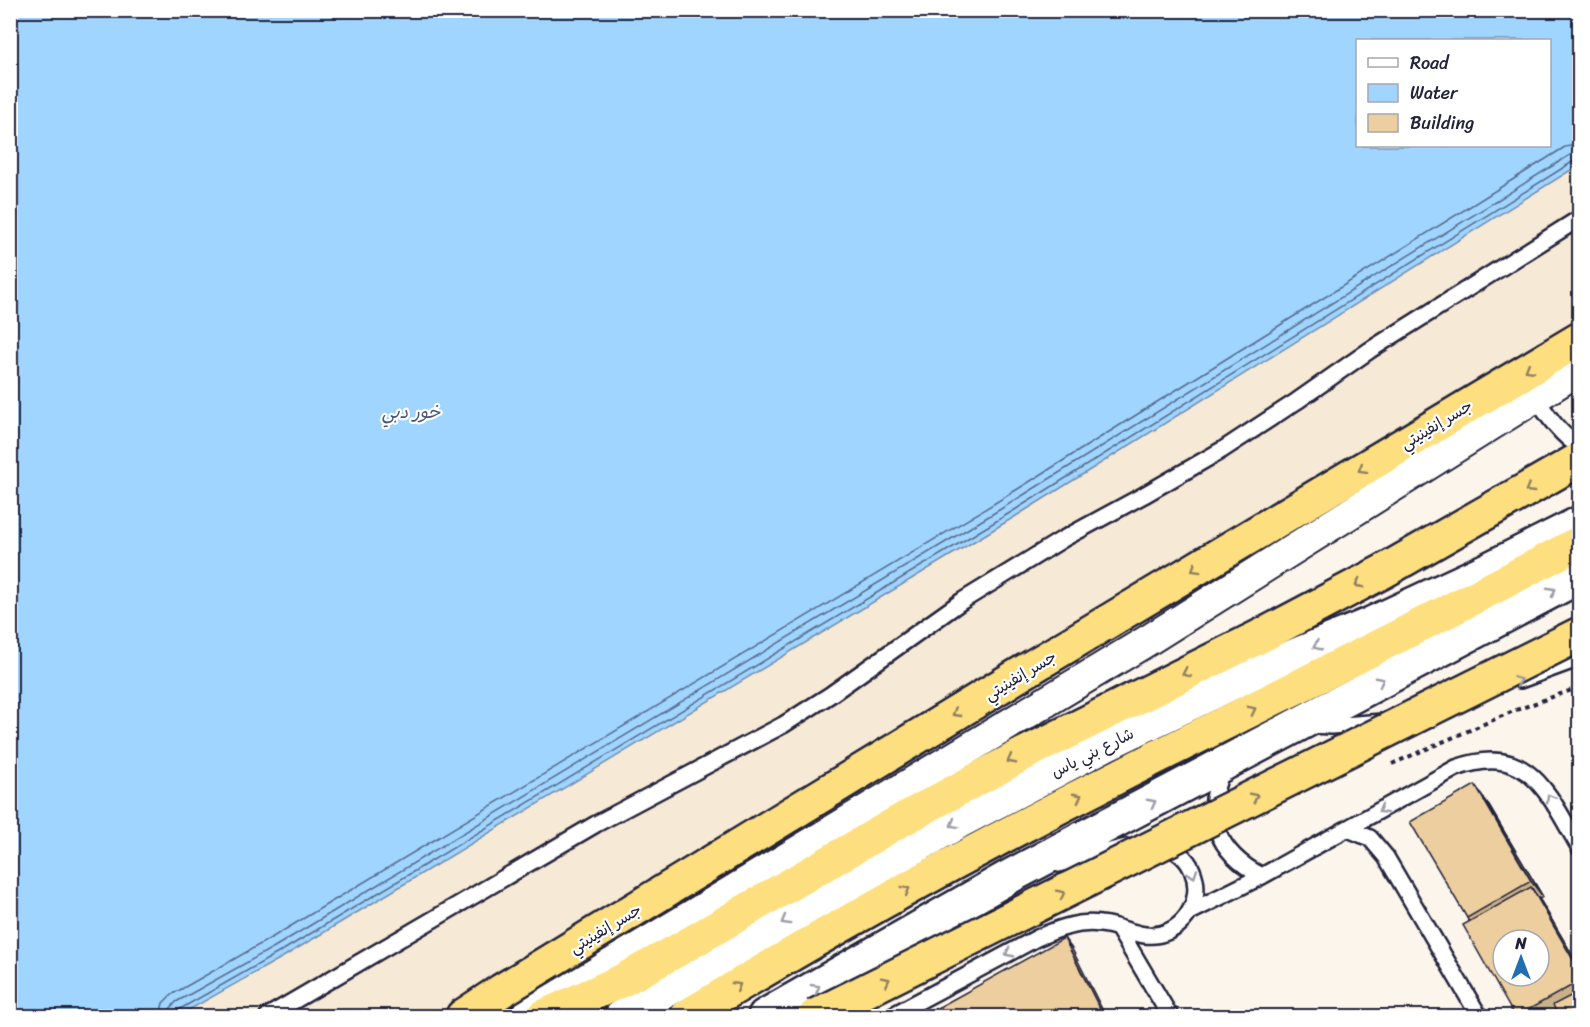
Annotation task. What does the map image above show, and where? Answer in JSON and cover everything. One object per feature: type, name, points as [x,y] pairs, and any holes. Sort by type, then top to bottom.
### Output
[{"type":"highway","name":"جسر إنفينيتي","points":[[464,1017],[501,991],[1007,682],[1580,339]]},
{"type":"highway","points":[[544,1017],[623,980],[898,822],[1022,754],[1267,633],[1500,506],[1580,459]]},
{"type":"highway","points":[[687,1017],[752,977],[939,871],[1130,770],[1323,675],[1580,542]]},
{"type":"highway","points":[[815,1017],[1580,634]]},
{"type":"main road","name":"شارع بني ياس","points":[[622,1017],[960,821],[1106,744],[1253,673],[1371,624],[1487,570],[1580,523]]},
{"type":"main road","points":[[765,1017],[1007,878],[1580,576]]},
{"type":"street","points":[[525,1017],[1150,639],[1580,369]]},
{"type":"lane","points":[[268,1017],[596,824],[783,724],[830,695],[962,601],[1063,539],[1222,450],[1297,402],[1371,350],[1580,218]]},
{"type":"lane","points":[[1535,397],[1556,427],[1580,447]]},
{"type":"lane","points":[[1299,724],[1363,724],[1416,716],[1580,658]]},
{"type":"lane","points":[[891,1017],[1057,929],[1078,924],[1099,924],[1146,935],[1172,930],[1190,912],[1262,876],[1456,768],[1476,760],[1498,760],[1518,766],[1535,778],[1548,794],[1580,848]]},
{"type":"lane","points":[[1226,764],[1217,782],[1213,800],[1214,820],[1220,838],[1231,854],[1245,867],[1262,876]]},
{"type":"lane","points":[[1347,829],[1370,838],[1386,857],[1479,1017]]},
{"type":"lane","points":[[1007,878],[1140,843],[1155,842],[1183,855],[1192,868],[1196,882],[1196,898],[1190,912]]},
{"type":"lane","points":[[1118,928],[1170,1017]]},
{"type":"shaded area","points":[[1579,165],[1579,351],[1041,682],[476,1016],[178,1016],[283,957],[1016,516]]},
{"type":"water","name":"خور دبي","points":[[10,11],[1579,11],[1579,165],[1016,516],[283,957],[178,1016],[11,1016]]},
{"type":"building","points":[[1475,785],[1531,881],[1467,918],[1410,822]]},
{"type":"building","points":[[1531,887],[1580,972],[1580,981],[1515,1017],[1499,988],[1551,988],[1551,928],[1491,928],[1491,975],[1463,925]]},
{"type":"building","points":[[1064,938],[1104,1017],[921,1017]]},
{"type":"building","points":[[1580,991],[1580,1017],[1559,1017],[1553,1005]]}]
